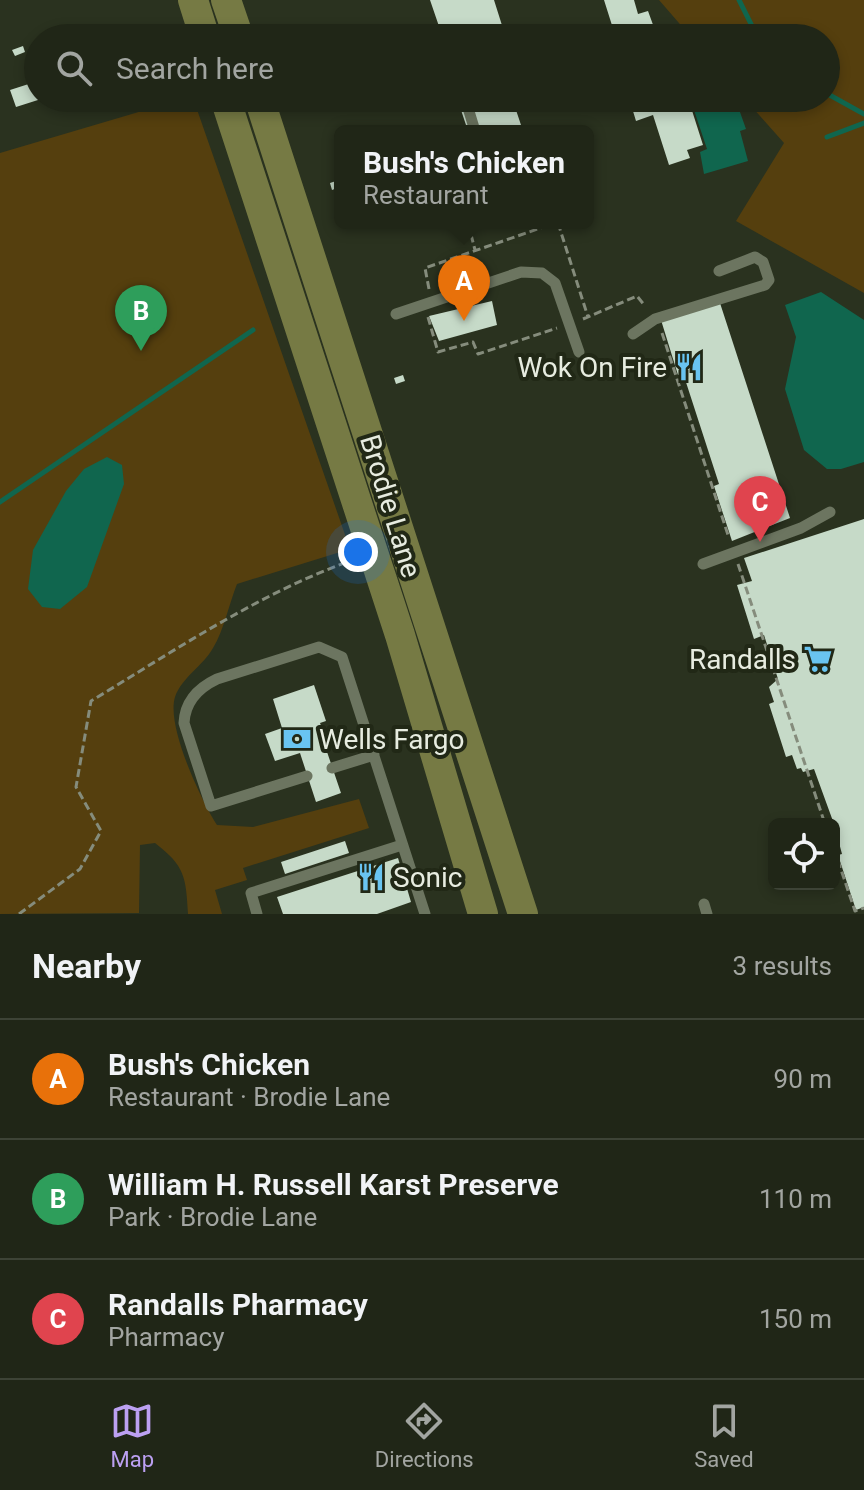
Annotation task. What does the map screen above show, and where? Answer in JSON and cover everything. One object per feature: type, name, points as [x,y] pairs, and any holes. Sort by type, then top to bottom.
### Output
[{"type":"main road","points":[[200,21],[232,17]]},
{"type":"main road","name":"Brodie Lane","points":[[230,112],[414,632],[523,914]]},
{"type":"main road","name":"Brodie Lane","points":[[263,112],[414,632],[483,914]]},
{"type":"lane","points":[[633,334],[655,319],[765,285],[769,280],[767,268],[755,257],[719,271]]},
{"type":"lane","points":[[396,314],[521,272],[542,273],[555,283],[579,352]]},
{"type":"lane","points":[[703,564],[801,528],[830,512]]},
{"type":"lane","points":[[307,776],[211,806],[184,723],[185,709],[201,687],[217,679],[319,647],[342,657],[424,912],[411,914]]},
{"type":"lane","points":[[332,768],[374,755]]},
{"type":"lane","points":[[257,914],[251,893],[402,845]]},
{"type":"path","points":[[470,229],[475,251]]},
{"type":"path","points":[[560,229],[588,317],[637,296],[655,319],[823,818]]},
{"type":"path","points":[[19,914],[80,869],[101,831],[76,787],[91,701],[244,610],[320,572],[357,559]]},
{"type":"path","points":[[840,867],[855,911],[864,908]]},
{"type":"shaded area","points":[[659,0],[864,0],[864,293],[736,221],[784,143],[756,112],[840,112],[840,24],[680,24]]},
{"type":"shaded area","points":[[139,112],[198,112],[350,549],[237,584],[217,641],[182,683],[175,697],[180,744],[202,799],[217,825],[253,827],[359,799],[369,828],[243,868],[247,880],[215,890],[222,914],[188,914],[182,873],[173,859],[155,843],[140,845],[139,913],[0,914],[0,153]]},
{"type":"shaded area","points":[[695,112],[740,112],[746,129],[740,131],[748,161],[704,174],[700,152],[707,149]]},
{"type":"shaded area","points":[[821,292],[864,320],[864,462],[841,469],[827,469],[804,450],[785,389],[796,337],[785,305]]},
{"type":"shaded area","points":[[107,457],[122,465],[124,484],[87,587],[60,609],[42,607],[28,589],[33,550],[66,491],[84,469]]},
{"type":"building","points":[[430,0],[494,0],[502,24],[438,24]]},
{"type":"building","points":[[604,0],[634,0],[638,14],[648,11],[653,24],[612,24]]},
{"type":"building","points":[[23,46],[24,52],[15,56],[12,50]]},
{"type":"building","points":[[24,86],[24,104],[16,107],[10,90]]},
{"type":"building","points":[[462,112],[517,112],[521,125],[466,125]]},
{"type":"building","points":[[633,112],[692,112],[703,145],[687,150],[690,158],[669,165],[653,115],[636,121]]},
{"type":"building","points":[[492,301],[497,325],[439,341],[429,316]]},
{"type":"building","points":[[720,303],[790,518],[732,541],[714,486],[719,484],[683,373],[678,375],[661,320]]},
{"type":"building","points":[[403,375],[405,381],[396,384],[394,378]]},
{"type":"building","name":"Randalls","points":[[864,519],[864,907],[856,910],[840,861],[840,818],[832,818],[814,769],[803,772],[801,768],[797,769],[792,755],[786,757],[769,704],[774,702],[769,687],[778,679],[764,635],[754,639],[737,585],[752,581],[744,558]]},
{"type":"building","name":"Wells Fargo","points":[[314,685],[326,721],[320,723],[328,745],[325,746],[341,793],[316,802],[300,753],[275,761],[265,734],[282,728],[273,699]]},
{"type":"building","points":[[345,841],[349,853],[285,874],[281,862]]},
{"type":"building","name":"Sonic","points":[[398,858],[411,902],[377,914],[283,914],[277,897]]},
{"type":"waterway","points":[[739,0],[751,24]]},
{"type":"waterway","points":[[840,101],[864,114]]},
{"type":"waterway","points":[[827,137],[864,123]]},
{"type":"waterway","points":[[0,502],[253,330]]},
{"type":"place","name":"Bush's Chicken","points":[[464,321]]},
{"type":"place","name":"William H. Russell Karst Preserve","points":[[141,351]]},
{"type":"place","name":"Wok On Fire","points":[[689,367]]},
{"type":"place","name":"Randalls Pharmacy","points":[[760,542]]},
{"type":"place","name":"Randalls","points":[[818,659]]},
{"type":"place","name":"Wells Fargo","points":[[297,739]]},
{"type":"place","name":"Sonic","points":[[371,877]]}]
